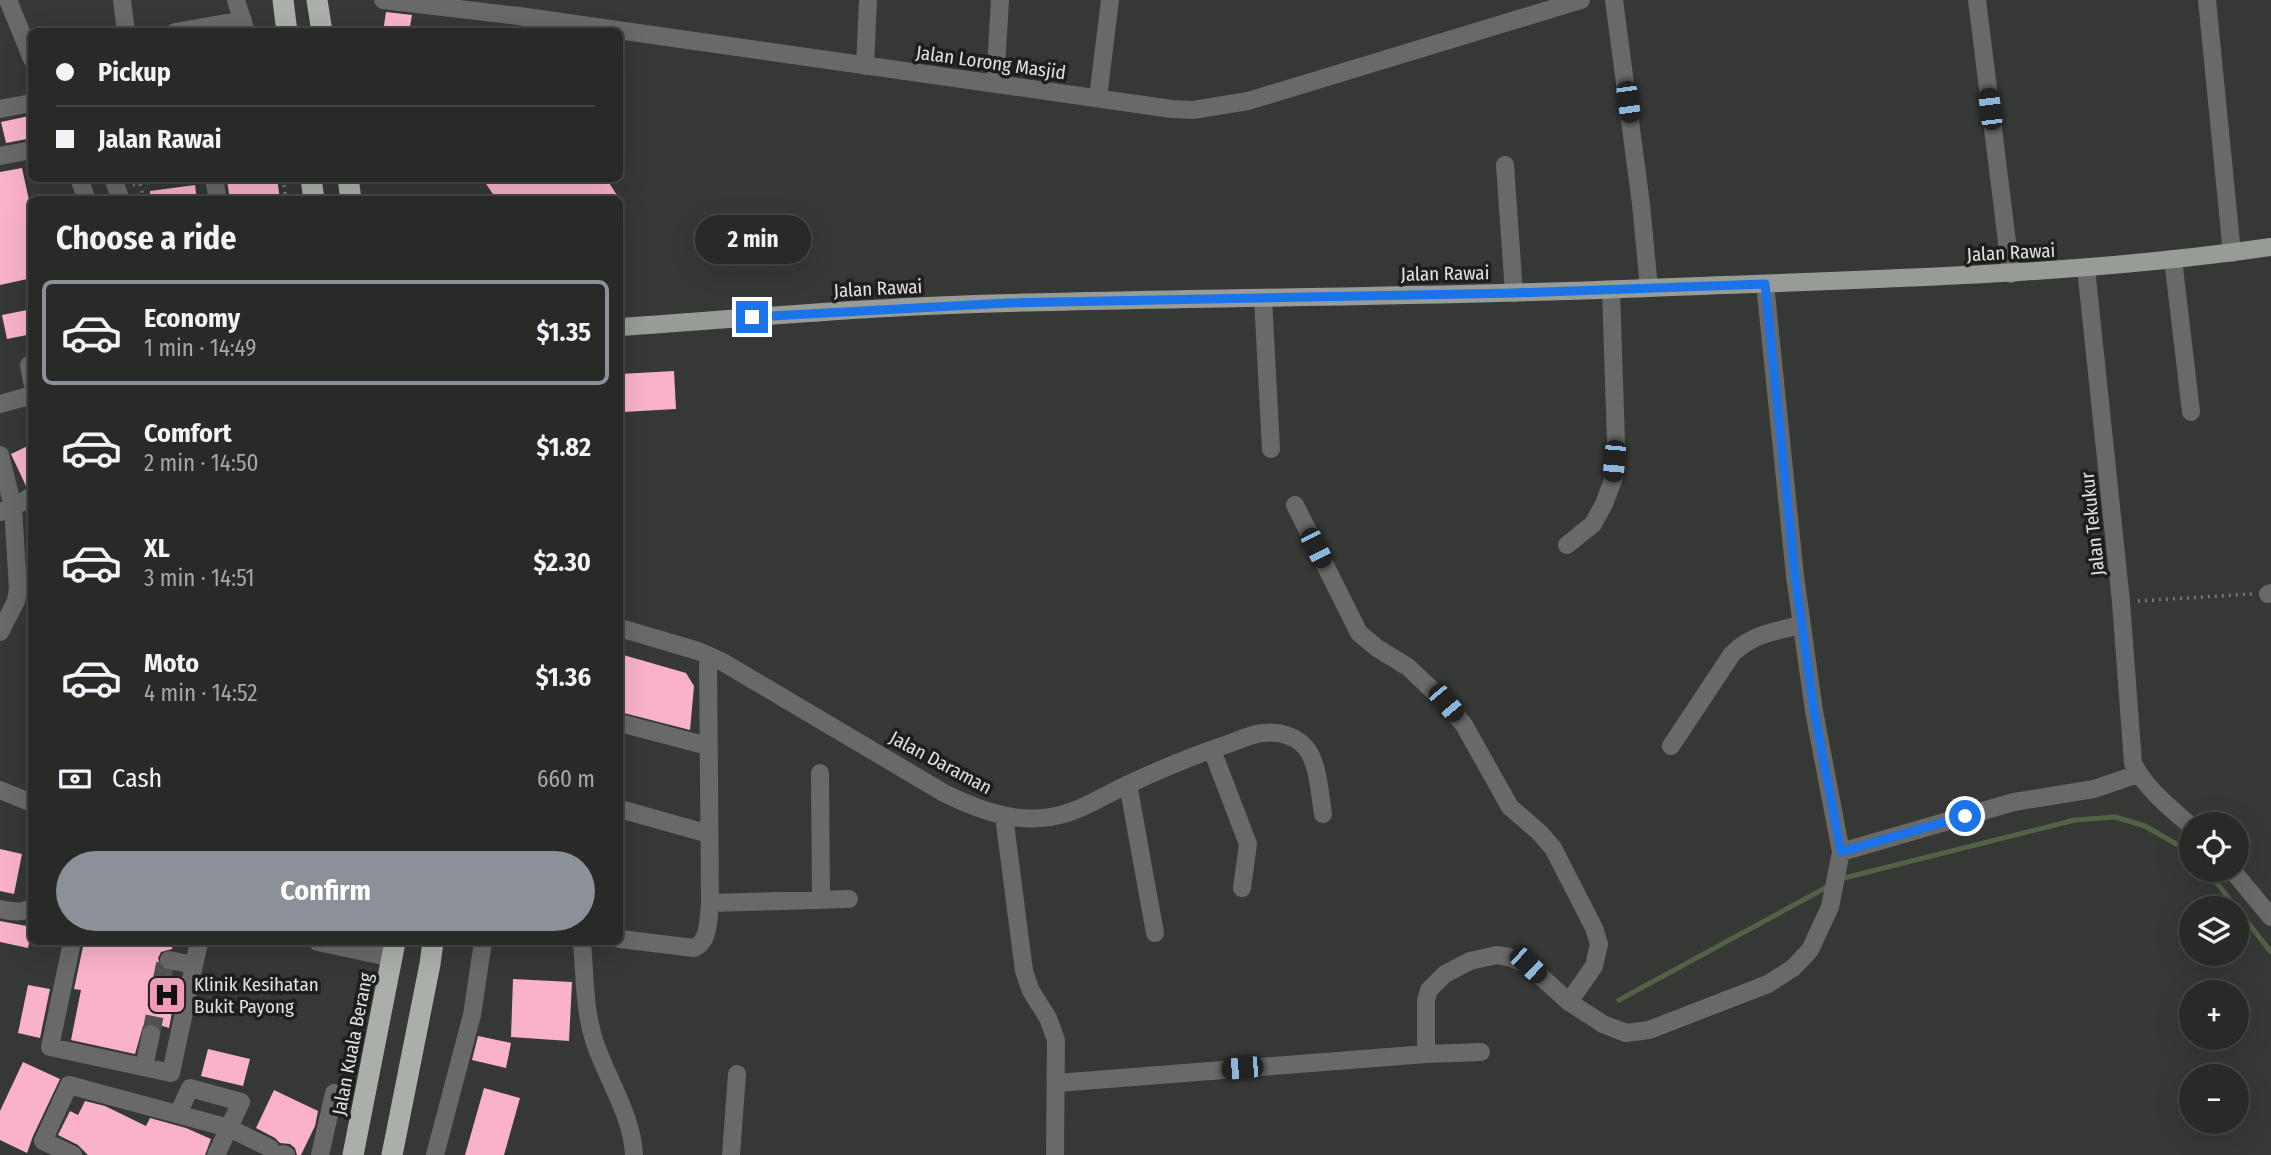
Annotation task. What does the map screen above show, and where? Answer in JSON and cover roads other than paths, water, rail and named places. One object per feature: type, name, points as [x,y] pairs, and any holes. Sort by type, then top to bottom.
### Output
[{"type":"highway","points":[[282,0],[287,28]]},
{"type":"highway","points":[[317,0],[322,28]]},
{"type":"highway","points":[[392,1155],[433,945]]},
{"type":"highway","name":"Jalan Kuala Berang","points":[[353,1155],[394,950]]},
{"type":"main road","name":"Jalan Rawai","points":[[623,327],[995,303],[1514,293],[2011,274],[2271,247]]},
{"type":"street","points":[[8,0],[28,50]]},
{"type":"street","points":[[122,0],[126,28]]},
{"type":"street","points":[[222,28],[245,26],[236,0]]},
{"type":"street","name":"Jalan Lorong Masjid","points":[[383,0],[602,28]]},
{"type":"street","points":[[865,66],[868,0]]},
{"type":"street","points":[[995,84],[1000,0]]},
{"type":"street","points":[[1098,98],[1110,0]]},
{"type":"street","name":"Jalan Lorong Masjid","points":[[623,31],[1193,110],[1231,105],[1581,0]]},
{"type":"street","points":[[1614,0],[1641,204],[1649,288]]},
{"type":"street","points":[[1977,0],[2011,274]]},
{"type":"street","points":[[2207,0],[2232,253]]},
{"type":"street","points":[[0,109],[28,104]]},
{"type":"street","points":[[0,156],[28,151]]},
{"type":"street","points":[[1505,165],[1514,293]]},
{"type":"street","points":[[2173,259],[2191,412]]},
{"type":"street","name":"Jalan Tekukur","points":[[2086,268],[2121,602],[2130,749],[2138,774]]},
{"type":"street","points":[[1426,1054],[1426,1000],[1429,990],[1445,974],[1470,961],[1497,955],[1509,957],[1528,965],[1586,1015],[1626,1033],[1649,1030],[1768,984],[1793,968],[1810,950],[1830,907],[1841,852],[1814,711],[1795,576],[1765,284]]},
{"type":"street","points":[[1567,545],[1593,524],[1613,480],[1616,442],[1611,290]]},
{"type":"street","points":[[1263,298],[1271,449]]},
{"type":"street","points":[[0,404],[28,396]]},
{"type":"street","points":[[0,455],[7,510],[24,597],[16,601],[0,632]]},
{"type":"street","points":[[7,510],[28,498]]},
{"type":"street","points":[[1295,505],[1359,633],[1408,667],[1446,703],[1464,725],[1510,807],[1553,848],[1574,886],[1600,944],[1594,966],[1569,1002]]},
{"type":"street","points":[[1671,746],[1732,654],[1741,645],[1764,633],[1802,625]]},
{"type":"street","name":"Jalan Daraman","points":[[623,629],[708,656],[808,711],[944,793],[976,808],[1004,816],[1039,818],[1066,813],[1128,784],[1261,733],[1280,733],[1293,737],[1304,745],[1312,756],[1323,814]]},
{"type":"street","points":[[623,939],[694,948],[702,945],[705,937],[710,903],[708,656]]},
{"type":"street","points":[[623,724],[709,746]]},
{"type":"street","points":[[1212,750],[1248,844],[1242,888]]},
{"type":"street","points":[[820,773],[821,900]]},
{"type":"street","points":[[1841,852],[2014,802],[2094,789],[2138,774],[2160,800],[2179,816]]},
{"type":"street","points":[[1128,784],[1155,933]]},
{"type":"street","points":[[0,790],[28,801]]},
{"type":"street","points":[[623,810],[709,834]]},
{"type":"street","points":[[1004,816],[1024,971],[1031,991],[1054,1030],[1056,1040],[1055,1155]]},
{"type":"street","points":[[2242,882],[2271,917]]},
{"type":"street","points":[[710,903],[849,899]]},
{"type":"street","points":[[0,909],[15,912],[28,910]]},
{"type":"street","points":[[71,945],[50,1047],[171,1073],[198,945]]},
{"type":"street","points":[[346,945],[394,950]]},
{"type":"street","points":[[435,1155],[472,1016],[483,945]]},
{"type":"street","points":[[582,945],[587,1011],[594,1040],[629,1123],[634,1155]]},
{"type":"street","points":[[169,960],[194,965]]},
{"type":"street","points":[[144,1068],[151,1034]]},
{"type":"street","points":[[1057,1083],[1481,1052]]},
{"type":"street","points":[[731,1155],[737,1074]]},
{"type":"street","points":[[73,1155],[43,1141],[69,1085],[229,1128],[279,1152]]},
{"type":"street","points":[[178,1114],[190,1088],[241,1102],[216,1155]]},
{"type":"street","points":[[320,1155],[334,1093]]},
{"type":"waterway","points":[[1840,879],[2075,820],[2115,817],[2145,826],[2179,845]]},
{"type":"waterway","points":[[2216,882],[2271,952]]},
{"type":"waterway","points":[[1619,1000],[1829,886]]},
{"type":"tunnel","points":[[151,1034],[166,959],[169,960]]},
{"type":"place","name":"Klinik Kesihatan Bukit Payong","points":[[167,995]]}]
